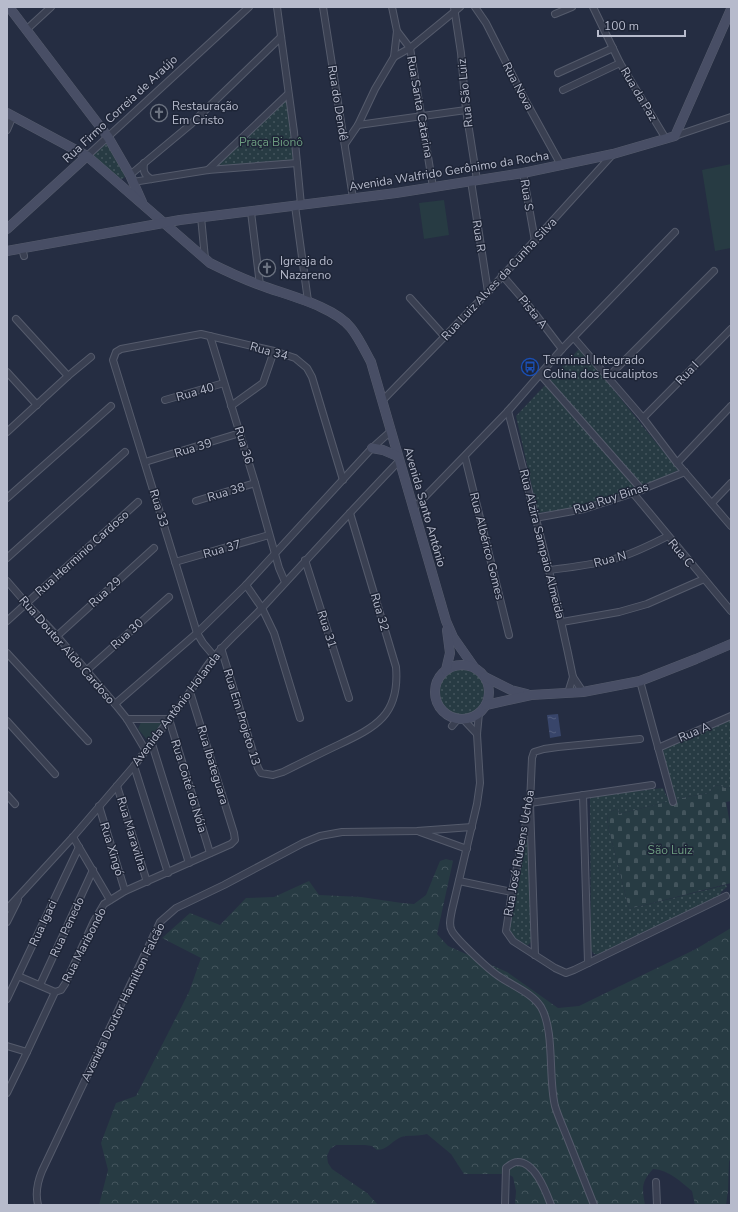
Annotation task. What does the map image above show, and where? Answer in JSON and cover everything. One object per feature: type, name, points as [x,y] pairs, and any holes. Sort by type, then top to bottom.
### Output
[{"type":"street","points":[[9,7],[108,137],[132,179],[144,205]]},
{"type":"street","points":[[26,30],[51,7]]},
{"type":"street","name":"Rua Firmo Correia de Araújo","points":[[7,229],[249,7]]},
{"type":"street","points":[[277,7],[297,163],[298,205],[308,301]]},
{"type":"street","name":"Rua do Dendê","points":[[323,7],[353,198]]},
{"type":"street","name":"Rua Santa Catarina","points":[[392,7],[397,31],[394,57]]},
{"type":"street","points":[[345,144],[358,125],[375,89],[394,57],[410,48],[454,9],[460,7]]},
{"type":"street","name":"Rua Nova","points":[[475,7],[486,23],[524,98],[561,165]]},
{"type":"street","points":[[555,14],[572,7]]},
{"type":"street","name":"Rua da Paz","points":[[593,7],[620,63],[666,139]]},
{"type":"street","name":"Rua São Luiz","points":[[454,9],[461,53],[474,180]]},
{"type":"street","points":[[675,136],[731,9]]},
{"type":"street","name":"Rua Santa Catarina","points":[[397,31],[410,48],[433,187]]},
{"type":"street","points":[[120,183],[128,183],[130,178],[132,179],[144,163],[195,120],[280,37]]},
{"type":"street","points":[[558,73],[613,48]]},
{"type":"street","points":[[563,90],[620,63]]},
{"type":"street","points":[[208,170],[288,94]]},
{"type":"street","points":[[358,125],[466,110]]},
{"type":"street","points":[[7,130],[10,114]]},
{"type":"street","name":"Avenida Santo Antônio","points":[[10,114],[88,156],[210,263],[260,285],[308,301],[338,316],[351,327],[371,362],[446,621],[453,636],[474,667]]},
{"type":"street","name":"Avenida Walfrido Gerônimo da Rocha","points":[[165,223],[433,187],[561,165],[613,154],[731,118]]},
{"type":"street","name":"Rua Luiz Alves da Cunha Silva","points":[[383,400],[488,292],[613,154]]},
{"type":"street","points":[[144,163],[143,170],[145,175],[150,179]]},
{"type":"street","points":[[132,179],[150,179],[208,170],[297,163]]},
{"type":"street","name":"Rua S","points":[[523,172],[534,241]]},
{"type":"street","name":"Rua R","points":[[474,180],[488,292]]},
{"type":"street","points":[[139,229],[147,222],[152,212]]},
{"type":"street","points":[[251,212],[260,285]]},
{"type":"street","points":[[201,217],[205,258]]},
{"type":"street","points":[[177,234],[180,220]]},
{"type":"street","points":[[7,251],[23,252],[119,234],[165,223]]},
{"type":"street","points":[[413,510],[508,411],[562,349],[675,232]]},
{"type":"street","points":[[608,377],[714,271]]},
{"type":"street","name":"Pista A","points":[[502,275],[533,311],[562,349]]},
{"type":"street","points":[[410,298],[445,337]]},
{"type":"street","points":[[16,319],[68,376]]},
{"type":"street","name":"Rua I","points":[[643,418],[731,329]]},
{"type":"street","name":"Rua 34","points":[[114,356],[121,349],[201,334],[274,351],[295,358],[306,368],[312,377],[343,480]]},
{"type":"street","name":"Rua 36","points":[[210,336],[255,483],[279,568],[285,582]]},
{"type":"street","points":[[574,338],[643,418],[677,463],[731,526]]},
{"type":"street","points":[[232,406],[263,383],[274,351]]},
{"type":"street","name":"Rua 33","points":[[114,356],[113,360],[197,633],[214,656]]},
{"type":"street","points":[[7,432],[91,357]]},
{"type":"street","points":[[7,372],[37,405]]},
{"type":"street","points":[[540,374],[642,490]]},
{"type":"street","name":"Rua 40","points":[[165,400],[224,383]]},
{"type":"street","points":[[7,498],[111,406]]},
{"type":"street","points":[[677,463],[731,406]]},
{"type":"street","name":"Rua Alzira Sampaio Almeida","points":[[508,411],[550,570],[573,677],[583,692]]},
{"type":"street","points":[[116,704],[197,633],[246,586],[372,448],[391,431]]},
{"type":"street","name":"Rua 39","points":[[145,462],[240,433]]},
{"type":"street","points":[[372,448],[383,450],[398,458]]},
{"type":"street","points":[[7,558],[125,452]]},
{"type":"street","name":"Rua Albérico Gomes","points":[[465,457],[509,635]]},
{"type":"street","name":"Avenida Antônio Holanda","points":[[7,909],[73,837],[152,744],[214,656],[262,608],[350,513],[398,458]]},
{"type":"street","name":"Rua Ruy Binas","points":[[536,518],[584,509],[642,490],[685,472]]},
{"type":"street","name":"Rua 38","points":[[196,501],[255,483]]},
{"type":"street","points":[[712,503],[731,483]]},
{"type":"street","name":"Rua C","points":[[633,493],[731,611]]},
{"type":"street","name":"Rua Herminio Cardoso","points":[[7,621],[138,502]]},
{"type":"street","name":"Rua 32","points":[[273,775],[283,772],[364,732],[378,722],[387,712],[394,698],[397,683],[396,667],[350,513]]},
{"type":"street","name":"Rua 37","points":[[176,562],[269,535]]},
{"type":"street","name":"Rua N","points":[[550,570],[613,559],[641,550],[668,536]]},
{"type":"street","name":"Rua 29","points":[[57,636],[154,548]]},
{"type":"street","name":"Rua 31","points":[[305,560],[349,698]]},
{"type":"street","points":[[562,622],[619,612],[646,604],[704,579]]},
{"type":"street","name":"Rua Doutor Aldo Cardoso","points":[[7,581],[116,704],[146,751]]},
{"type":"street","points":[[246,586],[262,608],[274,633],[300,718]]},
{"type":"street","name":"Rua 30","points":[[86,671],[168,597]]},
{"type":"street","name":"Avenida Santo Antônio","points":[[446,621],[450,653],[446,670]]},
{"type":"street","points":[[486,705],[531,695],[583,692],[640,681],[696,660],[731,644]]},
{"type":"street","name":"Rua Em Projeto 13","points":[[221,648],[258,768],[261,773],[273,775]]},
{"type":"street","points":[[7,653],[88,741]]},
{"type":"street","points":[[477,734],[442,711],[437,703],[435,694],[436,685],[439,677],[446,670],[452,666],[459,665],[474,667],[485,677],[511,690],[531,695]]},
{"type":"street","points":[[458,722],[472,718],[480,713],[486,705],[489,691],[485,677]]},
{"type":"street","name":"Rua Alzira Sampaio Almeida","points":[[568,693],[573,677]]},
{"type":"street","points":[[640,681],[673,802]]},
{"type":"street","name":"Rua Ibateguara","points":[[190,692],[235,840]]},
{"type":"street","points":[[480,713],[477,734],[480,783],[472,827],[452,910],[450,922],[451,930],[459,940],[498,976],[537,1001],[542,1008],[550,1044],[551,1077],[555,1106],[594,1205]]},
{"type":"street","name":"Rua A","points":[[658,748],[731,716]]},
{"type":"street","points":[[126,719],[169,719]]},
{"type":"street","name":"Rua Coité do Nóia","points":[[169,719],[210,853]]},
{"type":"street","points":[[7,721],[55,774]]},
{"type":"street","name":"Rua José Rubens Uchôa","points":[[535,955],[513,941],[506,931],[512,892],[530,803],[532,758],[534,752],[558,747],[640,739]]},
{"type":"street","points":[[152,744],[189,863]]},
{"type":"street","points":[[134,766],[168,873]]},
{"type":"street","points":[[652,785],[530,803],[535,955],[566,973],[726,896]]},
{"type":"street","name":"Rua Maravilha","points":[[117,786],[147,882]]},
{"type":"street","points":[[7,795],[15,804]]},
{"type":"street","points":[[583,795],[588,963]]},
{"type":"street","name":"Rua Xingó","points":[[99,806],[125,891]]},
{"type":"street","name":"Avenida Doutor Hamilton Falcão","points":[[38,1205],[36,1198],[37,1183],[42,1171],[160,922],[176,908],[224,885],[303,843],[320,836],[342,832],[417,831],[472,827]]},
{"type":"street","name":"Avenida Doutor Hamilton Falcão","points":[[417,831],[467,849]]},
{"type":"street","points":[[73,837],[110,900]]},
{"type":"street","name":"Rua Maribondo","points":[[8,1090],[55,992],[61,990],[65,984],[94,921],[104,904],[125,891],[231,844],[235,840]]},
{"type":"street","name":"Rua Igaci","points":[[7,999],[79,846]]},
{"type":"street","name":"Rua Penedo","points":[[40,985],[93,870]]},
{"type":"street","points":[[459,882],[512,892]]},
{"type":"street","points":[[7,922],[20,895]]},
{"type":"street","points":[[18,976],[55,992]]},
{"type":"street","points":[[7,1046],[27,1052]]},
{"type":"street","points":[[505,1205],[506,1168],[513,1163],[518,1162],[526,1164],[531,1169],[542,1184],[551,1205]]},
{"type":"street","points":[[656,1182],[657,1205]]},
{"type":"green space","name":"Praça Bionô","points":[[287,100],[294,160],[211,168]]},
{"type":"green space","points":[[106,141],[126,174],[124,178],[121,179],[90,156]]},
{"type":"green space","points":[[731,164],[731,248],[715,251],[702,170]]},
{"type":"green space","points":[[444,200],[449,235],[424,239],[419,203]]},
{"type":"green space","points":[[580,348],[678,470],[655,483],[581,507],[538,513],[516,416]]},
{"type":"green space","points":[[460,669],[473,673],[481,680],[484,689],[483,698],[479,707],[471,713],[461,715],[446,708],[441,702],[439,694],[440,682],[451,671]]},
{"type":"green space","points":[[731,720],[731,791],[729,787],[725,788],[719,785],[715,786],[709,793],[676,799],[663,752],[664,749]]},
{"type":"green space","points":[[141,722],[163,722],[148,741],[138,729]]},
{"type":"green space","name":"São Luiz","points":[[719,785],[725,788],[729,787],[731,791],[731,801],[726,802],[731,829],[731,883],[629,909],[609,830],[609,814],[618,809],[619,814],[670,801],[673,802],[676,799],[709,793],[715,786]]},
{"type":"green space","points":[[663,788],[670,801],[619,814],[618,809],[611,812],[608,816],[609,830],[629,909],[726,885],[727,887],[721,892],[720,896],[601,955],[594,954],[591,950],[590,799],[592,796]]},
{"type":"green space","points":[[529,828],[533,940],[528,945],[524,945],[508,932]]},
{"type":"green space","points":[[446,859],[453,861],[437,934],[448,946],[507,972],[558,1008],[579,1006],[696,949],[731,928],[731,1156],[729,1162],[726,1205],[695,1205],[692,1191],[669,1174],[653,1169],[646,1178],[643,1186],[645,1205],[515,1205],[516,1191],[513,1177],[508,1174],[464,1174],[451,1154],[427,1134],[402,1137],[386,1147],[377,1150],[372,1146],[365,1145],[336,1145],[330,1149],[327,1156],[328,1163],[332,1169],[367,1193],[378,1205],[99,1205],[108,1170],[101,1143],[116,1103],[136,1096],[189,992],[201,958],[162,938],[190,913],[220,925],[246,898],[274,897],[309,881],[319,895],[361,897],[414,904],[426,895],[440,861]]},
{"type":"water","points":[[558,714],[561,736],[550,738],[547,715]]},
{"type":"place","name":"Restauração Em Cristo","points":[[159,113]]},
{"type":"place","name":"Igreaja do Nazareno","points":[[267,268]]},
{"type":"place","name":"Terminal Integrado Colina dos Eucaliptos","points":[[530,367]]}]
